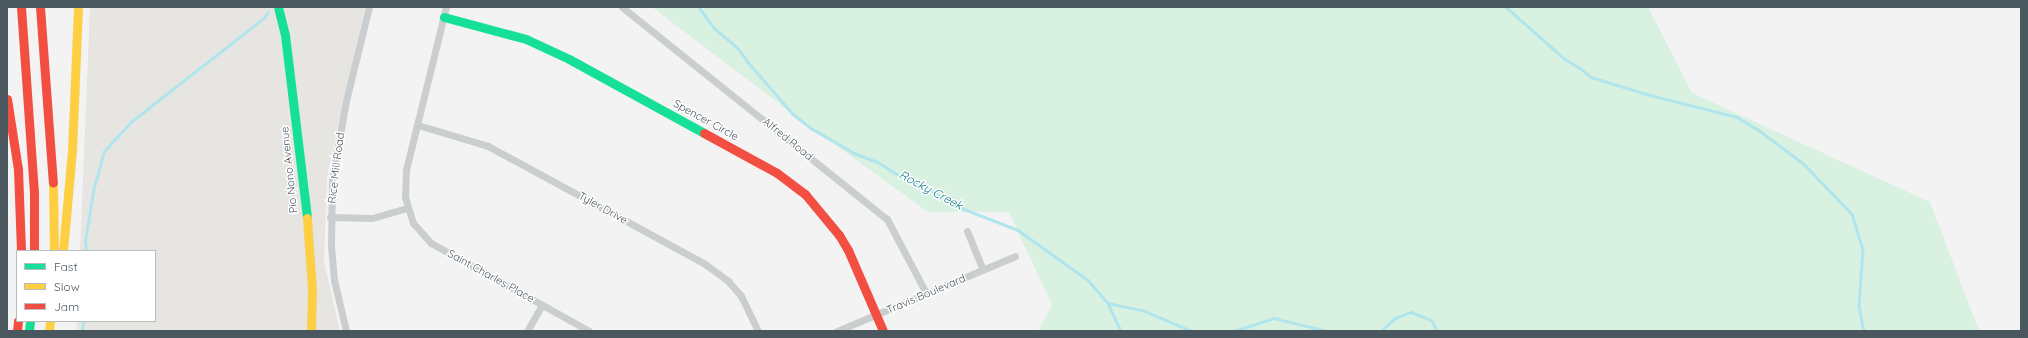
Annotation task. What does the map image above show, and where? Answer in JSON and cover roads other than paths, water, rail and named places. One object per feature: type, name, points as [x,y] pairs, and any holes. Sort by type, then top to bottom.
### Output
[{"type":"main road","points":[[21,7],[34,184],[34,250]]},
{"type":"main road","points":[[40,7],[53,166],[54,250]]},
{"type":"main road","points":[[63,250],[72,151],[78,7]]},
{"type":"main road","name":"Pio Nono Avenue","points":[[278,7],[284,35],[310,242],[312,290],[311,331]]},
{"type":"main road","name":"Spencer Circle","points":[[444,17],[490,28],[526,39],[569,59],[777,173],[805,194],[839,235],[848,250],[883,331]]},
{"type":"main road","points":[[7,100],[18,169],[21,250]]},
{"type":"street","name":"Rice Mill Road","points":[[346,331],[334,280],[330,217],[332,180],[338,143],[369,7]]},
{"type":"street","name":"Saint Charles Place","points":[[446,7],[405,178],[404,197],[413,223],[431,243],[589,331]]},
{"type":"street","name":"Alfred Road","points":[[622,7],[887,219],[926,293]]},
{"type":"street","name":"Tyler Drive","points":[[418,126],[476,142],[494,149],[705,264],[728,281],[741,296],[758,331]]},
{"type":"street","points":[[330,217],[372,218],[407,208]]},
{"type":"street","points":[[967,231],[983,270]]},
{"type":"street","name":"Travis Boulevard","points":[[837,331],[1015,256]]},
{"type":"street","points":[[527,331],[542,305]]},
{"type":"waterway","name":"Rocky Creek","points":[[699,7],[714,28],[738,48],[748,62],[793,114],[811,128],[854,153],[878,162],[895,173],[928,188],[951,204],[1018,230],[1088,280],[1108,303],[1121,331]]},
{"type":"waterway","points":[[1506,7],[1565,59],[1591,77],[1650,95],[1737,117],[1760,131],[1804,164],[1852,214],[1863,249],[1859,306],[1864,331]]},
{"type":"waterway","points":[[86,250],[85,242],[93,191],[104,151],[132,121],[264,18],[268,12]]},
{"type":"waterway","name":"Rocky Creek","points":[[1108,303],[1142,310],[1192,331]]},
{"type":"waterway","name":"Rocky Creek","points":[[1381,331],[1395,318],[1411,312],[1432,320],[1437,331]]},
{"type":"waterway","name":"Rocky Creek","points":[[1234,331],[1274,318],[1327,331]]},
{"type":"waterway","points":[[82,331],[83,322]]}]
